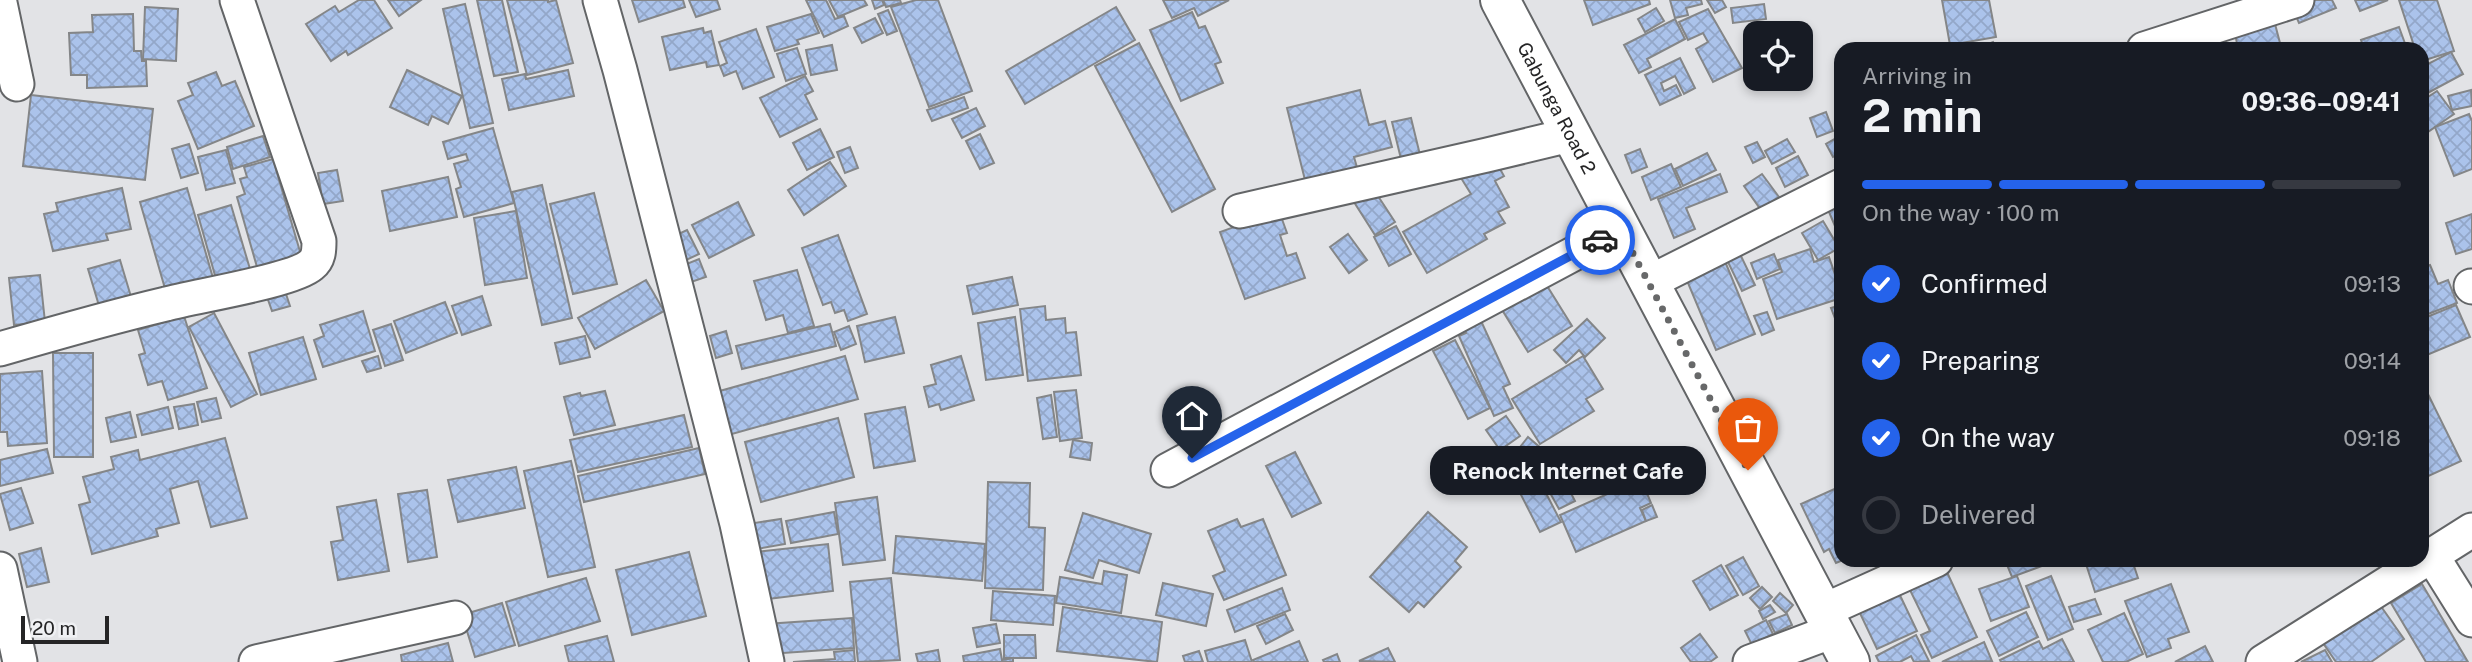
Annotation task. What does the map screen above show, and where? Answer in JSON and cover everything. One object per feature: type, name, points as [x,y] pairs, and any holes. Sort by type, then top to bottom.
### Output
[{"type":"street","points":[[0,349],[165,304],[276,279],[312,265],[319,253],[318,241],[237,0]]},
{"type":"street","points":[[600,0],[737,524],[766,662]]},
{"type":"street","name":"Gabunga Road 2","points":[[1500,0],[1835,635]]},
{"type":"street","points":[[2166,42],[2297,0]]},
{"type":"street","points":[[0,3],[17,84]]},
{"type":"street","points":[[1240,211],[1570,135]]},
{"type":"street","points":[[1648,283],[1834,190]]},
{"type":"street","points":[[1168,470],[1620,229]]},
{"type":"street","points":[[2429,558],[2472,530]]},
{"type":"street","points":[[2432,556],[2472,620]]},
{"type":"street","points":[[1750,662],[1835,635],[1927,567]]},
{"type":"street","points":[[2263,662],[2414,567]]},
{"type":"street","points":[[0,569],[20,662]]},
{"type":"street","points":[[256,662],[455,618]]},
{"type":"building","points":[[359,0],[374,0],[392,28],[348,55],[346,51],[331,61],[306,24],[335,6],[339,12]]},
{"type":"building","points":[[388,0],[421,0],[399,16]]},
{"type":"building","points":[[477,0],[502,0],[518,72],[494,76]]},
{"type":"building","points":[[507,0],[556,0],[573,63],[527,75]]},
{"type":"building","points":[[632,0],[683,0],[685,7],[639,22]]},
{"type":"building","points":[[689,0],[717,0],[720,9],[696,17]]},
{"type":"building","points":[[806,0],[826,0],[835,19],[844,16],[848,26],[824,37]]},
{"type":"building","points":[[829,0],[864,0],[867,5],[838,17]]},
{"type":"building","points":[[872,0],[882,0],[884,5],[875,9]]},
{"type":"building","points":[[883,0],[900,0],[901,3],[886,7]]},
{"type":"building","points":[[916,0],[938,0],[972,91],[929,107],[891,7]]},
{"type":"building","points":[[1163,0],[1229,0],[1198,16],[1194,8],[1172,18]]},
{"type":"building","points":[[1584,0],[1649,0],[1650,4],[1593,25]]},
{"type":"building","points":[[1670,0],[1701,0],[1702,4],[1686,8],[1688,15],[1675,18]]},
{"type":"building","points":[[1707,0],[1722,0],[1726,7],[1715,13]]},
{"type":"building","points":[[1942,0],[1989,0],[1996,37],[1949,42]]},
{"type":"building","points":[[2311,0],[2332,0],[2336,8],[2299,23],[2292,7]]},
{"type":"building","points":[[2355,0],[2388,0],[2360,11]]},
{"type":"building","points":[[2399,0],[2437,0],[2454,51],[2429,59],[2429,42],[2413,42]]},
{"type":"building","points":[[465,4],[493,123],[470,128],[443,9]]},
{"type":"building","points":[[1764,4],[1766,19],[1733,23],[1731,8]]},
{"type":"building","points":[[145,7],[178,9],[176,61],[143,59]]},
{"type":"building","points":[[1116,7],[1135,40],[1025,104],[1006,71]]},
{"type":"building","points":[[1656,8],[1664,21],[1645,32],[1638,19]]},
{"type":"building","points":[[1708,9],[1742,68],[1713,82],[1696,49],[1708,42],[1703,33],[1688,40],[1679,22]]},
{"type":"building","points":[[888,10],[897,31],[887,35],[878,14]]},
{"type":"building","points":[[1192,12],[1199,28],[1205,26],[1221,62],[1215,64],[1223,83],[1181,101],[1150,30]]},
{"type":"building","points":[[133,14],[134,51],[141,51],[142,61],[146,61],[147,86],[87,88],[87,75],[71,75],[69,33],[93,32],[92,15]]},
{"type":"building","points":[[811,14],[819,33],[797,40],[799,44],[775,51],[767,27]]},
{"type":"building","points":[[875,18],[883,33],[862,43],[854,28]]},
{"type":"building","points":[[1675,19],[1685,39],[1647,59],[1651,67],[1639,73],[1624,45]]},
{"type":"building","points":[[2275,24],[2280,42],[2237,42],[2235,33]]},
{"type":"building","points":[[2399,27],[2404,42],[2362,42],[2361,40]]},
{"type":"building","points":[[703,28],[704,33],[711,31],[719,65],[707,67],[706,62],[670,70],[662,37]]},
{"type":"building","points":[[756,29],[774,77],[743,89],[736,71],[724,76],[720,66],[727,63],[719,42]]},
{"type":"building","points":[[1139,43],[1215,189],[1172,212],[1095,66]]},
{"type":"building","points":[[832,45],[837,70],[811,75],[806,50]]},
{"type":"building","points":[[797,48],[806,74],[786,81],[777,54]]},
{"type":"building","points":[[2451,52],[2463,74],[2429,92],[2429,63]]},
{"type":"building","points":[[1680,58],[1695,88],[1684,94],[1675,76],[1661,83],[1664,91],[1676,85],[1681,95],[1660,105],[1645,75]]},
{"type":"building","points":[[407,70],[462,96],[448,124],[432,116],[428,125],[390,107]]},
{"type":"building","points":[[568,70],[574,96],[509,110],[502,79],[525,74],[526,79]]},
{"type":"building","points":[[216,72],[222,86],[235,81],[254,126],[198,149],[178,101],[193,95],[188,83]]},
{"type":"building","points":[[805,76],[813,91],[805,95],[817,119],[780,137],[760,98]]},
{"type":"building","points":[[1360,90],[1369,125],[1385,121],[1392,147],[1354,157],[1358,171],[1306,184],[1287,108]]},
{"type":"building","points":[[2471,90],[2472,106],[2452,110],[2448,96]]},
{"type":"building","points":[[2437,91],[2454,114],[2429,131],[2429,96]]},
{"type":"building","points":[[31,95],[153,109],[145,180],[23,166]]},
{"type":"building","points":[[964,97],[968,108],[932,121],[927,110]]},
{"type":"building","points":[[976,108],[985,126],[962,138],[952,119]]},
{"type":"building","points":[[1826,112],[1833,131],[1817,137],[1810,118]]},
{"type":"building","points":[[2469,114],[2472,121],[2472,169],[2454,176],[2435,127]]},
{"type":"building","points":[[1411,118],[1421,159],[1402,163],[1392,122]]},
{"type":"building","points":[[493,128],[514,203],[464,217],[456,189],[461,187],[454,164],[468,160],[466,154],[448,159],[443,142]]},
{"type":"building","points":[[820,129],[834,157],[807,170],[793,143]]},
{"type":"building","points":[[980,134],[994,163],[980,169],[966,141]]},
{"type":"building","points":[[263,136],[270,157],[233,169],[227,147]]},
{"type":"building","points":[[1787,139],[1795,152],[1772,164],[1765,151]]},
{"type":"building","points":[[1834,139],[1834,156],[1833,157],[1826,144]]},
{"type":"building","points":[[1757,142],[1765,157],[1753,163],[1745,147]]},
{"type":"building","points":[[189,144],[198,173],[181,178],[172,149]]},
{"type":"building","points":[[850,147],[858,168],[845,173],[837,152]]},
{"type":"building","points":[[1640,149],[1647,167],[1632,173],[1625,155]]},
{"type":"building","points":[[226,150],[235,183],[206,190],[198,157]]},
{"type":"building","points":[[1707,153],[1716,170],[1683,186],[1675,169]]},
{"type":"building","points":[[1798,156],[1808,175],[1785,187],[1776,168]]},
{"type":"building","points":[[273,159],[301,255],[257,267],[237,197],[245,194],[240,179],[247,177],[244,167]]},
{"type":"building","points":[[1495,160],[1504,176],[1495,181],[1509,207],[1498,212],[1505,223],[1484,234],[1487,239],[1427,273],[1403,232],[1471,194],[1461,178]]},
{"type":"building","points":[[830,162],[846,186],[804,215],[788,190]]},
{"type":"building","points":[[1671,164],[1681,187],[1651,200],[1642,177]]},
{"type":"building","points":[[337,170],[343,201],[323,204],[318,173]]},
{"type":"building","points":[[1720,174],[1727,192],[1686,208],[1695,229],[1674,238],[1658,199]]},
{"type":"building","points":[[1762,174],[1779,197],[1761,210],[1744,186]]},
{"type":"building","points":[[448,177],[457,217],[390,231],[382,191]]},
{"type":"building","points":[[542,185],[572,318],[542,325],[512,192]]},
{"type":"building","points":[[122,188],[131,229],[106,234],[108,240],[53,251],[44,214],[58,211],[56,203]]},
{"type":"building","points":[[187,188],[213,278],[166,292],[140,202]]},
{"type":"building","points":[[1374,190],[1395,222],[1375,235],[1354,202]]},
{"type":"building","points":[[594,193],[617,284],[573,294],[550,204]]},
{"type":"building","points":[[738,202],[754,235],[709,258],[692,225]]},
{"type":"building","points":[[1834,202],[1834,224],[1826,205]]},
{"type":"building","points":[[231,205],[250,269],[216,279],[198,215]]},
{"type":"building","points":[[516,211],[527,278],[485,285],[474,218]]},
{"type":"building","points":[[1279,211],[1287,233],[1280,235],[1287,256],[1296,253],[1305,278],[1245,299],[1220,232]]},
{"type":"building","points":[[2472,214],[2472,249],[2456,254],[2446,223]]},
{"type":"building","points":[[1823,221],[1834,240],[1834,251],[1818,260],[1802,233]]},
{"type":"building","points":[[1396,226],[1411,254],[1389,266],[1374,237]]},
{"type":"building","points":[[687,230],[699,254],[684,261],[672,237]]},
{"type":"building","points":[[1348,234],[1367,260],[1349,273],[1330,247]]},
{"type":"building","points":[[838,235],[867,314],[848,321],[844,310],[835,313],[831,302],[823,305],[802,248]]},
{"type":"building","points":[[1810,249],[1814,262],[1829,257],[1834,272],[1834,300],[1777,319],[1763,279],[1782,272],[1778,260]]},
{"type":"building","points":[[1722,254],[1755,334],[1716,350],[1683,271]]},
{"type":"building","points":[[1740,254],[1755,285],[1742,291],[1727,260]]},
{"type":"building","points":[[1774,254],[1780,269],[1757,279],[1751,263]]},
{"type":"building","points":[[699,259],[706,277],[691,282],[684,265]]},
{"type":"building","points":[[120,260],[132,300],[100,309],[88,269]]},
{"type":"building","points":[[2429,265],[2438,284],[2448,280],[2457,303],[2429,314]]},
{"type":"building","points":[[797,270],[814,326],[788,333],[783,315],[766,320],[754,281]]},
{"type":"building","points":[[1539,273],[1572,326],[1528,352],[1496,300]]},
{"type":"building","points":[[40,275],[45,322],[14,325],[9,278]]},
{"type":"building","points":[[1012,277],[1018,305],[973,314],[967,286]]},
{"type":"building","points":[[646,280],[664,311],[595,349],[578,318]]},
{"type":"building","points":[[285,291],[290,306],[272,311],[267,297]]},
{"type":"building","points":[[482,296],[491,325],[462,335],[452,306]]},
{"type":"building","points":[[445,302],[457,333],[406,353],[394,321]]},
{"type":"building","points":[[2456,305],[2470,337],[2429,354],[2429,316]]},
{"type":"building","points":[[1045,306],[1046,320],[1065,318],[1066,333],[1076,332],[1081,375],[1028,381],[1020,309]]},
{"type":"building","points":[[1476,310],[1510,384],[1503,387],[1513,408],[1494,416],[1459,336],[1466,333],[1463,326]]},
{"type":"building","points":[[363,311],[375,351],[323,367],[314,340],[324,336],[320,325]]},
{"type":"building","points":[[1767,312],[1774,330],[1762,335],[1754,316]]},
{"type":"building","points":[[214,313],[257,394],[231,407],[189,327]]},
{"type":"building","points":[[184,316],[207,388],[168,400],[162,381],[148,385],[139,355],[145,353],[138,330]]},
{"type":"building","points":[[895,317],[904,353],[865,362],[857,326]]},
{"type":"building","points":[[1015,317],[1023,375],[986,380],[978,323]]},
{"type":"building","points":[[1587,319],[1605,338],[1585,357],[1579,350],[1566,363],[1554,350]]},
{"type":"building","points":[[391,324],[403,360],[385,366],[373,330]]},
{"type":"building","points":[[830,324],[836,346],[742,369],[736,346]]},
{"type":"building","points":[[849,326],[856,344],[841,350],[834,332]]},
{"type":"building","points":[[726,331],[732,353],[716,358],[710,336]]},
{"type":"building","points":[[585,336],[590,357],[560,364],[555,343]]},
{"type":"building","points":[[303,337],[316,379],[261,395],[249,353]]},
{"type":"building","points":[[1455,340],[1490,408],[1468,419],[1433,351]]},
{"type":"building","points":[[53,353],[93,353],[93,457],[54,457]]},
{"type":"building","points":[[378,356],[381,368],[367,372],[362,361]]},
{"type":"building","points":[[845,356],[858,399],[721,437],[709,394]]},
{"type":"building","points":[[961,356],[974,400],[941,410],[939,404],[929,407],[924,387],[936,384],[931,365]]},
{"type":"building","points":[[1583,356],[1603,389],[1586,399],[1594,411],[1540,444],[1512,399]]},
{"type":"building","points":[[42,371],[47,443],[8,446],[7,432],[0,432],[0,374]]},
{"type":"building","points":[[1076,390],[1082,438],[1060,441],[1054,392]]},
{"type":"building","points":[[605,391],[615,425],[574,435],[564,397]]},
{"type":"building","points":[[1051,395],[1057,437],[1043,439],[1037,398]]},
{"type":"building","points":[[2429,396],[2461,461],[2429,476]]},
{"type":"building","points":[[216,398],[221,418],[202,422],[197,402]]},
{"type":"building","points":[[194,404],[198,425],[179,429],[174,407]]},
{"type":"building","points":[[168,407],[173,428],[142,435],[137,415]]},
{"type":"building","points":[[905,407],[915,461],[874,468],[865,414]]},
{"type":"building","points":[[130,412],[136,437],[111,442],[106,418]]},
{"type":"building","points":[[684,415],[692,447],[578,472],[570,440]]},
{"type":"building","points":[[1506,416],[1520,436],[1500,450],[1486,430]]},
{"type":"building","points":[[838,418],[854,477],[761,502],[745,442]]},
{"type":"building","points":[[1528,437],[1549,455],[1537,470],[1516,452]]},
{"type":"building","points":[[225,438],[247,518],[211,527],[198,481],[170,489],[179,523],[156,529],[158,536],[92,554],[79,505],[90,502],[83,477],[114,469],[111,457],[138,450],[140,460]]},
{"type":"building","points":[[1073,440],[1092,443],[1090,460],[1070,457]]},
{"type":"building","points":[[699,448],[705,474],[584,502],[578,476]]},
{"type":"building","points":[[47,449],[53,473],[0,486],[0,460]]},
{"type":"building","points":[[1295,452],[1321,503],[1292,517],[1266,466]]},
{"type":"building","points":[[571,461],[595,567],[548,577],[524,471]]},
{"type":"building","points":[[1632,461],[1638,474],[1617,484],[1611,471]]},
{"type":"building","points":[[1488,465],[1498,482],[1479,493],[1470,476]]},
{"type":"building","points":[[516,467],[525,508],[458,522],[448,480]]},
{"type":"building","points":[[1561,474],[1575,501],[1559,509],[1544,482]]},
{"type":"building","points":[[1538,478],[1561,522],[1540,532],[1518,489]]},
{"type":"building","points":[[1641,479],[1651,503],[1640,508],[1646,521],[1576,552],[1560,515]]},
{"type":"building","points":[[988,482],[1030,483],[1029,527],[1045,528],[1043,590],[985,588]]},
{"type":"building","points":[[21,488],[33,523],[10,530],[0,494]]},
{"type":"building","points":[[1834,489],[1834,559],[1829,549],[1824,552],[1801,504]]},
{"type":"building","points":[[427,490],[437,557],[408,562],[398,494]]},
{"type":"building","points":[[877,497],[885,560],[843,565],[835,503]]},
{"type":"building","points":[[376,500],[389,571],[338,580],[331,542],[343,540],[337,507]]},
{"type":"building","points":[[1652,505],[1657,517],[1646,521],[1642,510]]},
{"type":"building","points":[[834,512],[838,534],[791,543],[786,521]]},
{"type":"building","points":[[1428,512],[1467,547],[1455,561],[1461,567],[1424,607],[1418,602],[1409,612],[1370,577]]},
{"type":"building","points":[[1083,513],[1151,534],[1139,573],[1099,560],[1093,578],[1065,570]]},
{"type":"building","points":[[781,519],[785,544],[751,550],[748,524]]},
{"type":"building","points":[[1237,519],[1241,527],[1263,519],[1286,575],[1224,600],[1213,576],[1225,571],[1208,531]]},
{"type":"building","points":[[896,536],[985,544],[982,581],[893,573]]},
{"type":"building","points":[[828,544],[833,591],[760,600],[754,552]]},
{"type":"building","points":[[41,548],[49,582],[27,587],[19,554]]},
{"type":"building","points":[[689,552],[706,616],[632,635],[616,570]]},
{"type":"building","points":[[1743,557],[1759,586],[1743,595],[1726,566]]},
{"type":"building","points":[[1721,565],[1738,595],[1710,610],[1693,581]]},
{"type":"building","points":[[2008,567],[2039,567],[2012,577]]},
{"type":"building","points":[[2087,567],[2134,567],[2138,578],[2095,592]]},
{"type":"building","points":[[1946,570],[1977,637],[1932,658],[1921,635],[1930,631],[1909,588]]},
{"type":"building","points":[[1104,571],[1127,575],[1121,613],[1056,603],[1060,577],[1102,584]]},
{"type":"building","points":[[2017,576],[2029,607],[1991,621],[1979,589]]},
{"type":"building","points":[[2051,576],[2073,629],[2048,640],[2026,586]]},
{"type":"building","points":[[586,578],[600,621],[519,646],[506,602]]},
{"type":"building","points":[[891,578],[900,660],[858,662],[850,582]]},
{"type":"building","points":[[1163,583],[1213,594],[1206,626],[1156,615]]},
{"type":"building","points":[[2171,584],[2189,632],[2168,639],[2171,648],[2147,657],[2125,601]]},
{"type":"building","points":[[2422,584],[2468,662],[2426,662],[2391,603]]},
{"type":"building","points":[[1762,587],[1772,597],[1760,609],[1750,598]]},
{"type":"building","points":[[1282,588],[1290,610],[1235,632],[1227,610]]},
{"type":"building","points":[[1897,589],[1917,631],[1877,649],[1857,607]]},
{"type":"building","points":[[993,591],[1055,596],[1053,625],[991,620]]},
{"type":"building","points":[[1780,593],[1793,605],[1786,613],[1773,601]]},
{"type":"building","points":[[2095,599],[2101,614],[2074,622],[2069,607]]},
{"type":"building","points":[[502,603],[515,645],[475,657],[462,615]]},
{"type":"building","points":[[1770,605],[1775,612],[1763,619],[1759,611]]},
{"type":"building","points":[[2380,605],[2404,639],[2371,662],[2336,662],[2323,643]]},
{"type":"building","points":[[1063,607],[1162,622],[1157,662],[1057,651]]},
{"type":"building","points":[[2026,612],[2038,637],[1999,656],[1987,631]]},
{"type":"building","points":[[2124,613],[2143,654],[2126,662],[2103,662],[2088,630]]},
{"type":"building","points":[[1285,614],[1293,630],[1266,644],[1257,626]]},
{"type":"building","points":[[1787,614],[1792,625],[1775,633],[1769,621]]},
{"type":"building","points":[[852,618],[854,648],[769,654],[766,624]]},
{"type":"building","points":[[1766,620],[1773,634],[1752,645],[1745,631]]},
{"type":"building","points":[[996,624],[1000,643],[977,647],[973,628]]},
{"type":"building","points":[[1700,634],[1717,657],[1710,662],[1691,662],[1681,648]]},
{"type":"building","points":[[1004,635],[1035,635],[1036,658],[1004,658]]},
{"type":"building","points":[[1916,635],[1929,661],[1914,662],[1911,656],[1900,662],[1879,662],[1876,656]]},
{"type":"building","points":[[607,636],[614,662],[569,662],[565,646]]},
{"type":"building","points":[[2062,639],[2074,662],[2000,660],[2039,641],[2043,649]]},
{"type":"building","points":[[1245,640],[1252,662],[1208,662],[1205,651]]},
{"type":"building","points":[[1299,641],[1308,662],[1253,660]]},
{"type":"building","points":[[1984,642],[1992,661],[1942,662]]},
{"type":"building","points":[[448,643],[453,662],[402,662],[401,655]]},
{"type":"building","points":[[2205,646],[2213,662],[2175,662]]},
{"type":"building","points":[[1388,648],[1395,662],[1359,661]]},
{"type":"building","points":[[1000,649],[1002,660],[1013,658],[1013,662],[964,662],[963,656]]},
{"type":"building","points":[[854,650],[855,662],[793,662],[835,659],[834,652]]},
{"type":"building","points":[[938,650],[940,662],[918,662],[916,654]]},
{"type":"building","points":[[2325,650],[2332,662],[2301,662]]},
{"type":"building","points":[[1199,651],[1203,662],[1185,662],[1183,656]]},
{"type":"building","points":[[1337,654],[1340,662],[1324,662],[1323,660]]},
{"type":"way so far","points":[[1600,240],[1620,229],[1748,470]]},
{"type":"place","name":"Renock Internet Cafe","points":[[1748,470]]},
{"type":"route","points":[[1192,458],[1600,240]]}]
